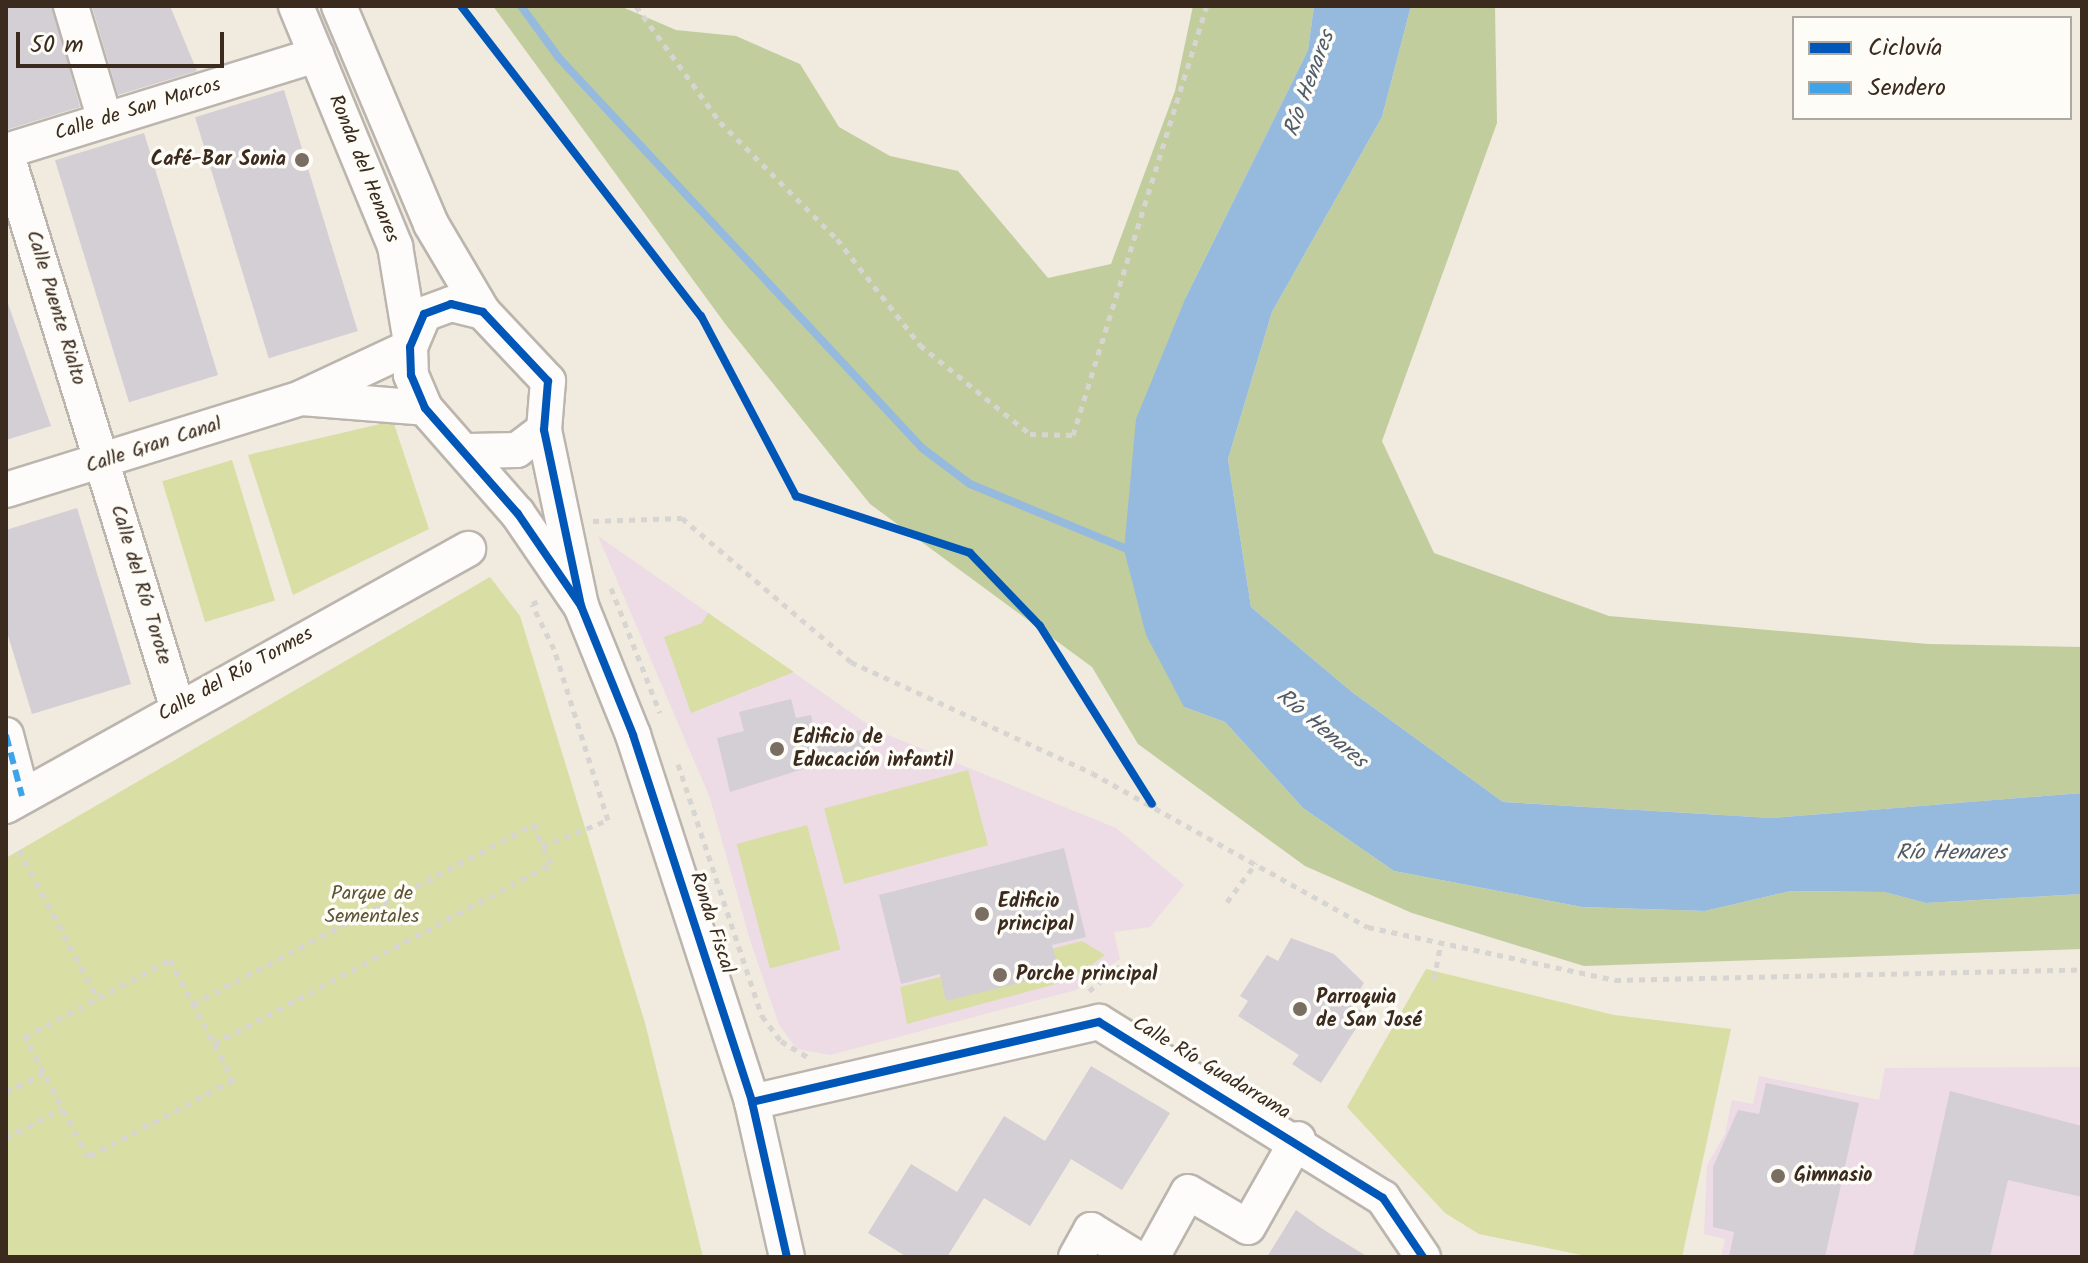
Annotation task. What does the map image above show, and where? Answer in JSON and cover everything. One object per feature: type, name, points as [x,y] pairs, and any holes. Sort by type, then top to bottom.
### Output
[{"type":"street","points":[[71,6],[105,120]]},
{"type":"street","name":"Ronda del Henares","points":[[296,6],[395,246],[410,342]]},
{"type":"street","name":"Ronda del Henares","points":[[339,6],[431,224],[483,312]]},
{"type":"street","name":"Calle de San Marcos","points":[[6,151],[316,55]]},
{"type":"street","name":"Calle Puente Rialto","points":[[6,151],[104,464]]},
{"type":"street","points":[[451,304],[483,312],[548,381],[544,430],[517,450],[469,451],[425,408],[411,375],[410,342],[424,314],[451,304]]},
{"type":"street","name":"Calle Gran Canal","points":[[6,490],[104,464],[301,398],[410,342]]},
{"type":"street","name":"Calle Gran Canal","points":[[301,398],[425,408]]},
{"type":"street","name":"Ronda Fiscal","points":[[544,430],[575,593],[633,735],[752,1102],[787,1257]]},
{"type":"street","name":"Ronda Fiscal","points":[[469,451],[575,593]]},
{"type":"street","name":"Calle del Río Torote","points":[[104,464],[177,706]]},
{"type":"street","name":"Calle del Río Tormes","points":[[14,801],[177,706],[468,549]]},
{"type":"street","points":[[6,735],[14,801]]},
{"type":"street","name":"Calle Río Guadarrama","points":[[752,1102],[1099,1022],[1298,1139],[1383,1198],[1423,1257]]},
{"type":"street","points":[[1152,1257],[1188,1192],[1248,1227],[1298,1139]]},
{"type":"street","points":[[1076,1257],[1091,1230],[1135,1257]]},
{"type":"path","points":[[636,6],[720,122],[837,239],[920,345],[1030,434],[1073,435],[1207,6]]},
{"type":"path","points":[[587,527],[599,515],[682,518],[851,662],[1152,804],[1368,927],[1440,948],[1615,980],[2082,969]]},
{"type":"path","points":[[542,846],[608,820],[554,649],[532,604],[575,593],[604,572],[665,727]]},
{"type":"path","points":[[675,756],[762,1016],[781,1041],[818,1060]]},
{"type":"path","points":[[1136,779],[1152,804]]},
{"type":"path","points":[[193,1004],[534,824],[551,864],[214,1044]]},
{"type":"path","points":[[19,850],[98,999]]},
{"type":"path","points":[[1227,902],[1256,863]]},
{"type":"path","points":[[1434,979],[1440,948]]},
{"type":"path","points":[[170,960],[193,1004],[233,1080],[88,1157],[25,1037],[170,960]]},
{"type":"path","points":[[1082,995],[1120,966]]},
{"type":"path","points":[[6,1092],[44,1073]]},
{"type":"path","points":[[6,1138],[63,1108]]},
{"type":"shaded area","points":[[598,536],[876,730],[1116,828],[1184,885],[1150,927],[1114,932],[1120,959],[1076,990],[830,1055],[797,1049],[779,1025],[750,940],[710,798]]},
{"type":"shaded area","points":[[2082,1067],[2082,1257],[1721,1257],[1725,1239],[1704,1234],[1707,1165],[1725,1134],[1732,1100],[1753,1104],[1759,1076],[1879,1100],[1885,1068]]},
{"type":"green space","points":[[493,6],[620,6],[676,30],[736,36],[800,64],[839,127],[890,156],[958,171],[1048,278],[1111,264],[1175,91],[1193,6],[1314,6],[1308,50],[1186,297],[1184,707],[1225,722],[1303,808],[1394,871],[1582,907],[1705,911],[1791,891],[1884,892],[1926,903],[2082,894],[2082,949],[1584,966],[1412,913],[1305,866],[1138,744],[1092,667],[870,504],[726,325]]},
{"type":"green space","points":[[1411,6],[1495,6],[1497,123],[1382,441],[1434,553],[1609,616],[1928,644],[2082,647],[2082,793],[1772,818],[1503,802],[1352,692],[1251,607],[1228,459],[1272,312],[1382,117]]},
{"type":"green space","points":[[393,421],[429,529],[293,595],[248,455]]},
{"type":"green space","points":[[232,460],[275,601],[205,622],[162,481]]},
{"type":"green space","name":"Parque de Sementales","points":[[490,577],[520,616],[645,1023],[703,1257],[6,1257],[6,858]]},
{"type":"green space","points":[[708,613],[794,672],[691,713],[664,637],[702,623]]},
{"type":"green space","points":[[968,770],[988,845],[844,884],[824,809]]},
{"type":"green space","points":[[807,825],[840,950],[770,968],[736,844]]},
{"type":"green space","points":[[1082,941],[1105,955],[1071,980],[907,1024],[900,987]]},
{"type":"green space","points":[[1426,969],[1614,1015],[1731,1029],[1682,1257],[1591,1257],[1479,1234],[1445,1213],[1347,1107]]},
{"type":"water","name":"Río Henares","points":[[1314,6],[1411,6],[1382,117],[1272,312],[1228,459],[1251,607],[1352,692],[1503,802],[1772,818],[2082,793],[2082,894],[1926,903],[1884,892],[1791,891],[1705,911],[1582,907],[1394,871],[1303,808],[1225,722],[1184,707],[1146,635],[1124,550],[1136,419],[1186,297],[1308,50]]},
{"type":"building","points":[[6,6],[52,6],[80,107],[6,130]]},
{"type":"building","points":[[92,6],[170,6],[197,71],[118,95]]},
{"type":"building","points":[[284,90],[358,331],[269,358],[195,117]]},
{"type":"building","points":[[144,133],[218,375],[129,402],[55,160]]},
{"type":"building","points":[[6,298],[51,426],[6,440]]},
{"type":"building","points":[[77,508],[131,684],[32,714],[6,629],[6,530]]},
{"type":"building","name":"Edificio de Educación infantil","points":[[791,699],[796,718],[811,715],[817,741],[861,730],[866,749],[730,792],[717,738],[744,731],[739,712]]},
{"type":"building","name":"Edificio principal","points":[[1064,848],[1086,937],[1052,945],[1060,973],[946,1001],[940,974],[901,984],[879,895]]},
{"type":"building","name":"Parroquia de San José","points":[[1291,938],[1334,954],[1364,983],[1350,1005],[1366,1013],[1321,1083],[1292,1064],[1299,1055],[1238,1016],[1248,1001],[1240,996],[1267,955],[1278,961]]},
{"type":"building","points":[[1091,1066],[1170,1113],[1122,1190],[1071,1159],[1030,1226],[984,1198],[947,1257],[907,1257],[868,1233],[911,1164],[957,1192],[1004,1116],[1045,1141]]},
{"type":"building","name":"Gimnasio","points":[[1766,1083],[1859,1103],[1825,1257],[1729,1257],[1734,1232],[1713,1227],[1713,1167],[1738,1110],[1759,1114]]},
{"type":"building","points":[[1950,1091],[2082,1126],[2082,1197],[2008,1180],[1990,1257],[1913,1257]]},
{"type":"building","points":[[1296,1210],[1324,1230],[1368,1257],[1267,1257]]},
{"type":"waterway","points":[[521,6],[559,58],[922,448],[970,484],[1134,552]]},
{"type":"marked path","points":[[6,735],[22,796]]},
{"type":"cycle path","points":[[461,6],[701,316],[796,496],[970,553],[1040,626],[1152,804]]},
{"type":"cycle path","points":[[581,606],[518,514],[425,408],[411,375],[410,347],[424,314],[451,304],[483,312],[548,381],[544,430],[581,606],[633,735],[752,1102],[787,1257]]},
{"type":"cycle path","points":[[752,1102],[1099,1022],[1383,1198],[1423,1257]]},
{"type":"place","name":"Café-Bar Sonia","points":[[302,160]]},
{"type":"place","name":"Edificio de Educación infantil","points":[[777,749]]},
{"type":"place","name":"Edificio principal","points":[[982,914]]},
{"type":"place","name":"Porche principal","points":[[1000,975]]},
{"type":"place","name":"Parroquia de San José","points":[[1300,1009]]},
{"type":"place","name":"Gimnasio","points":[[1778,1176]]}]
